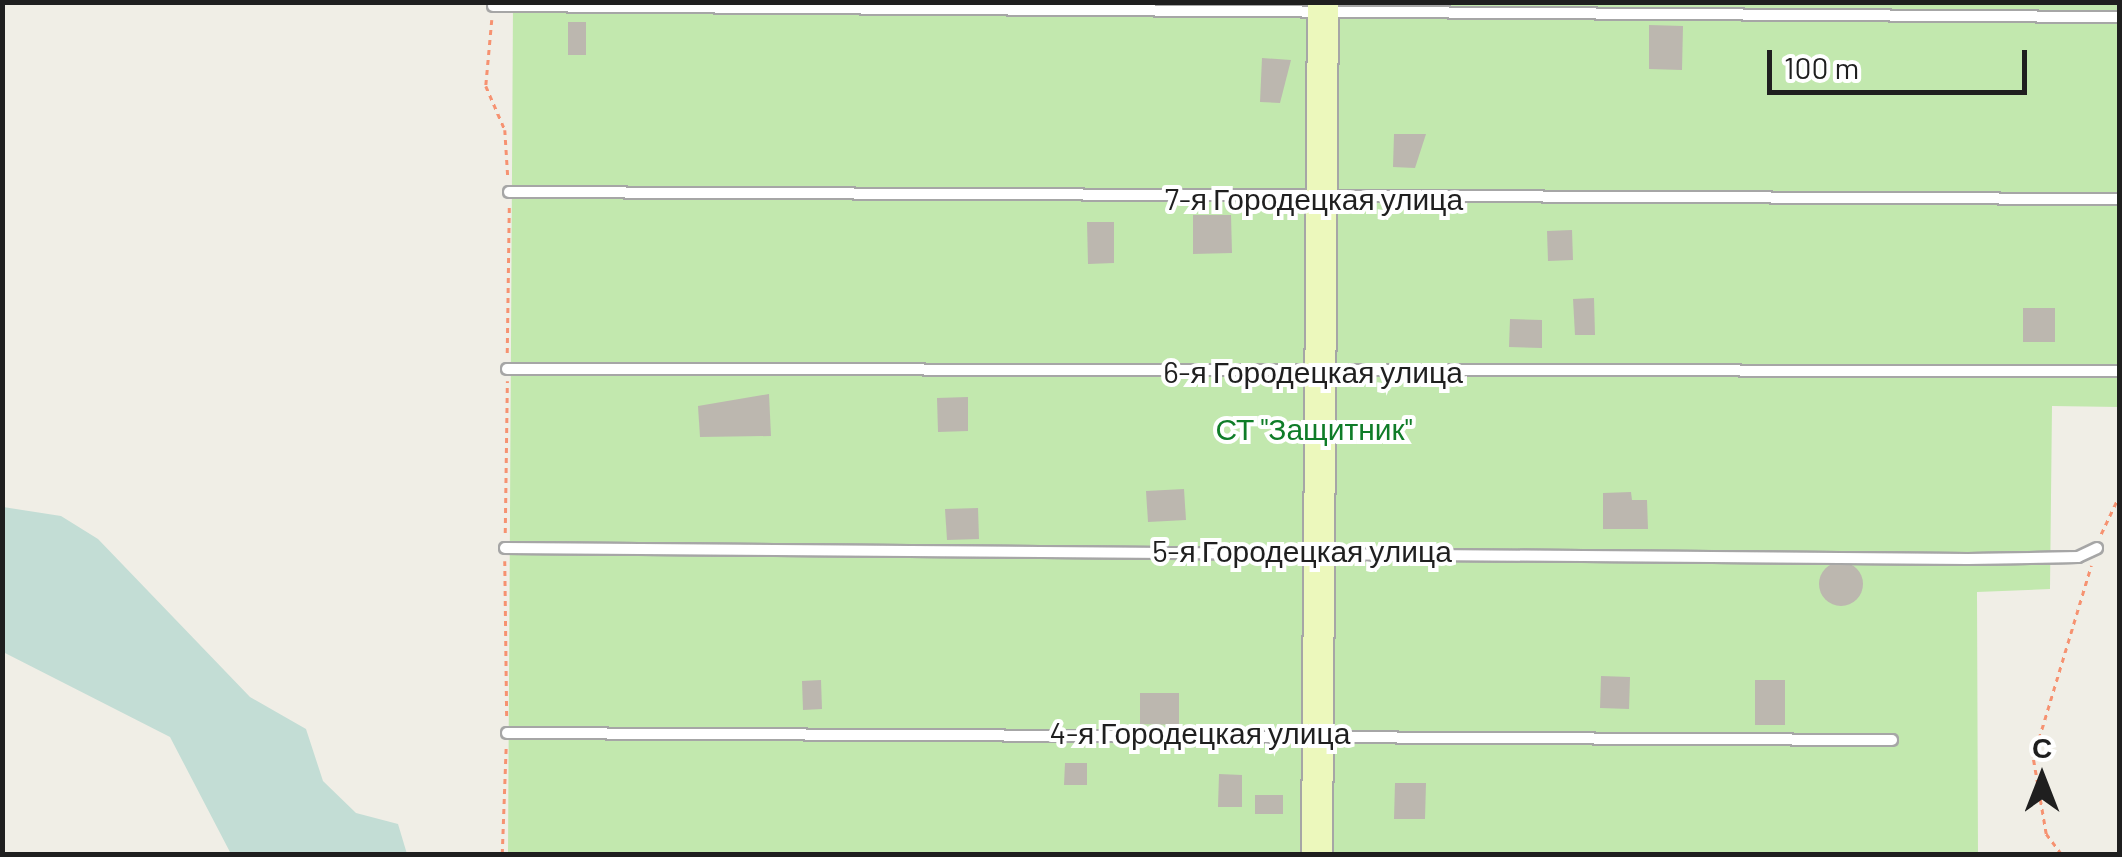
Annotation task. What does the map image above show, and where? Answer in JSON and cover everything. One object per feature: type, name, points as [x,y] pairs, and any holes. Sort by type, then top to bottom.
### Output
[{"type":"street","points":[[1317,854],[1323,8]]},
{"type":"lane","points":[[493,6],[1323,8],[2120,18]]},
{"type":"lane","name":"7-я Городецкая улица","points":[[509,192],[1324,199],[2120,199]]},
{"type":"lane","name":"6-я Городецкая улица","points":[[507,370],[2120,371]]},
{"type":"lane","name":"5-я Городецкая улица","points":[[504,548],[1318,549],[1968,560],[2078,557],[2097,548]]},
{"type":"lane","name":"4-я Городецкая улица","points":[[507,732],[1318,732],[1892,740]]},
{"type":"path","points":[[493,6],[486,86],[505,130],[509,192],[504,548],[507,732],[502,854]]},
{"type":"path","points":[[2061,854],[2046,834],[2032,758],[2097,548],[2120,494]]},
{"type":"green space","name":"СТ \"Защитник\"","points":[[513,3],[2119,3],[2119,407],[2052,406],[2050,589],[1977,592],[1978,854],[508,854]]},
{"type":"shaded area","points":[[3,507],[61,516],[98,539],[250,697],[306,729],[323,781],[356,813],[398,824],[407,854],[231,854],[170,737],[3,652]]},
{"type":"building","points":[[568,22],[586,22],[586,55],[568,55]]},
{"type":"building","points":[[1649,25],[1683,26],[1682,70],[1649,69]]},
{"type":"building","points":[[1262,58],[1291,60],[1280,103],[1260,102]]},
{"type":"building","points":[[1394,134],[1426,134],[1415,168],[1393,167]]},
{"type":"building","points":[[1193,215],[1231,215],[1232,253],[1193,254]]},
{"type":"building","points":[[1087,222],[1114,222],[1114,263],[1088,264]]},
{"type":"building","points":[[1572,230],[1573,260],[1548,261],[1547,231]]},
{"type":"building","points":[[1594,298],[1595,335],[1575,335],[1573,299]]},
{"type":"building","points":[[2023,308],[2055,308],[2055,342],[2023,342]]},
{"type":"building","points":[[1510,319],[1542,320],[1542,348],[1509,347]]},
{"type":"building","points":[[769,394],[771,436],[700,437],[698,406]]},
{"type":"building","points":[[968,397],[968,431],[938,432],[937,398]]},
{"type":"building","points":[[1184,489],[1186,520],[1148,522],[1146,491]]},
{"type":"building","points":[[1631,492],[1632,500],[1647,500],[1648,529],[1603,529],[1603,493]]},
{"type":"building","points":[[978,508],[979,539],[947,540],[945,509]]},
{"type":"building","points":[[1841,562],[1857,568],[1863,584],[1857,600],[1841,606],[1825,600],[1819,584],[1825,568]]},
{"type":"building","points":[[1601,676],[1630,677],[1629,709],[1600,708]]},
{"type":"building","points":[[821,680],[822,709],[803,710],[802,681]]},
{"type":"building","points":[[1755,680],[1785,680],[1785,725],[1755,725]]},
{"type":"building","points":[[1140,693],[1179,693],[1179,725],[1140,724]]},
{"type":"building","points":[[1065,763],[1087,763],[1087,785],[1064,785]]},
{"type":"building","points":[[1219,774],[1242,775],[1242,807],[1218,807]]},
{"type":"building","points":[[1395,783],[1426,783],[1425,819],[1394,819]]},
{"type":"building","points":[[1255,795],[1283,795],[1283,814],[1255,814]]}]
